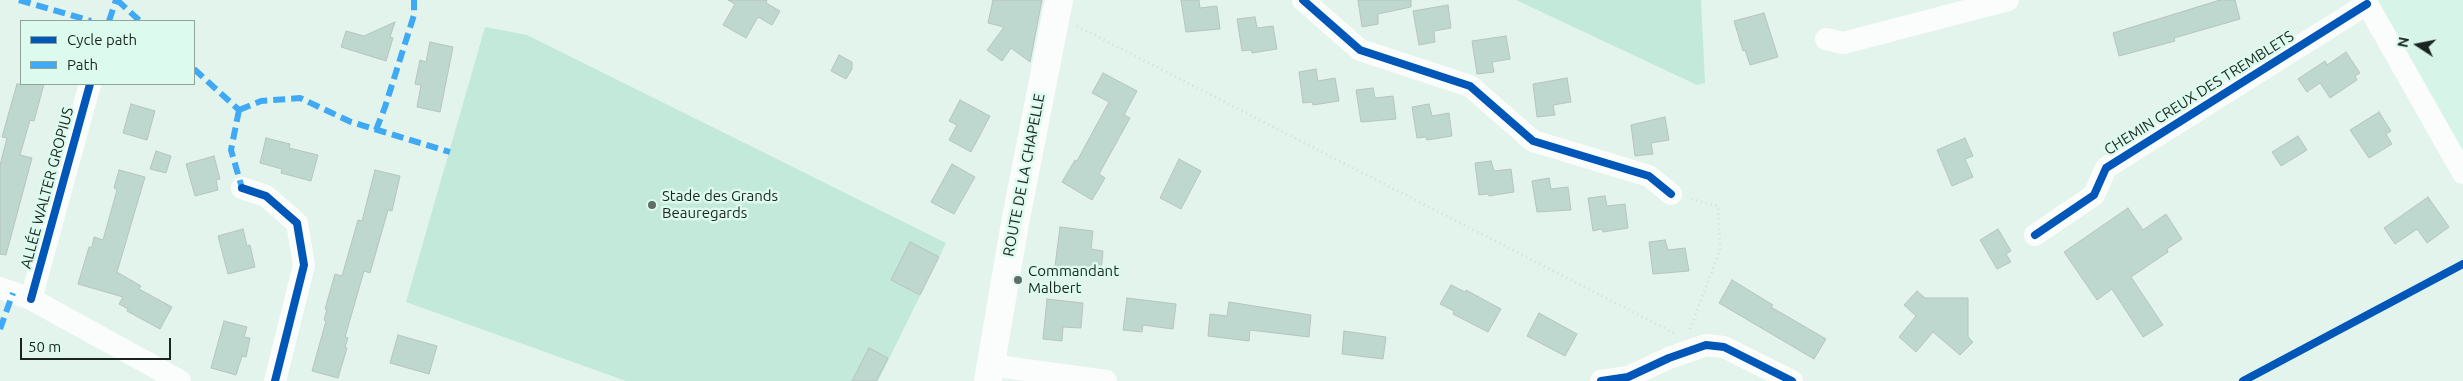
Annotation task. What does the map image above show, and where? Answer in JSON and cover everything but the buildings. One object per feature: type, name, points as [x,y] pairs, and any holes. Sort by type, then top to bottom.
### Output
[{"type":"main road","name":"ROUTE DE LA CHAPELLE","points":[[989,373],[1057,9]]},
{"type":"street","points":[[1303,0],[1360,50],[1470,86],[1533,141],[1649,176],[1671,194]]},
{"type":"street","points":[[1826,39],[1843,43],[2008,0]]},
{"type":"street","points":[[2366,2],[2463,173]]},
{"type":"street","name":"CHEMIN CREUX DES TREMBLETS","points":[[2035,235],[2094,196],[2106,168],[2366,2]]},
{"type":"street","name":"ALLÉE WALTER GROPIUS","points":[[31,299],[90,85]]},
{"type":"street","points":[[242,188],[266,196],[297,223],[303,257],[304,265],[275,381]]},
{"type":"street","points":[[0,288],[31,299],[180,381]]},
{"type":"street","points":[[1600,381],[1628,377],[1687,345],[1724,347],[1792,381]]},
{"type":"street","points":[[989,373],[1106,381]]},
{"type":"path","points":[[1057,9],[1089,32],[1687,345],[1720,250],[1718,206],[1671,194]]},
{"type":"shaded area","points":[[1516,0],[1701,0],[1705,83],[1697,85]]},
{"type":"shaded area","points":[[2376,0],[2463,0],[2463,152]]},
{"type":"shaded area","name":"Stade des Grands Beauregards","points":[[485,27],[527,35],[946,243],[878,381],[626,381],[406,302]]},
{"type":"marked path","points":[[19,0],[88,20]]},
{"type":"marked path","points":[[109,20],[116,0]]},
{"type":"marked path","points":[[117,0],[139,20]]},
{"type":"marked path","points":[[376,130],[414,15],[414,0]]},
{"type":"marked path","points":[[195,70],[239,110]]},
{"type":"marked path","points":[[239,110],[261,101],[300,98],[351,122],[450,152]]},
{"type":"marked path","points":[[239,110],[231,150],[242,188]]},
{"type":"marked path","points":[[0,329],[13,293]]},
{"type":"cycle path","points":[[1303,0],[1360,50],[1470,86],[1533,141],[1649,176],[1671,194]]},
{"type":"cycle path","points":[[2035,235],[2094,195],[2106,168],[2367,4]]},
{"type":"cycle path","points":[[31,299],[90,85]]},
{"type":"cycle path","points":[[242,188],[266,196],[297,223],[304,265],[275,381]]},
{"type":"cycle path","points":[[2243,381],[2463,264]]},
{"type":"cycle path","points":[[1601,381],[1628,377],[1669,358],[1706,345],[1724,347],[1792,381]]},
{"type":"place","name":"Stade des Grands Beauregards","points":[[652,205]]},
{"type":"place","name":"Commandant Malbert","points":[[1018,280]]}]
